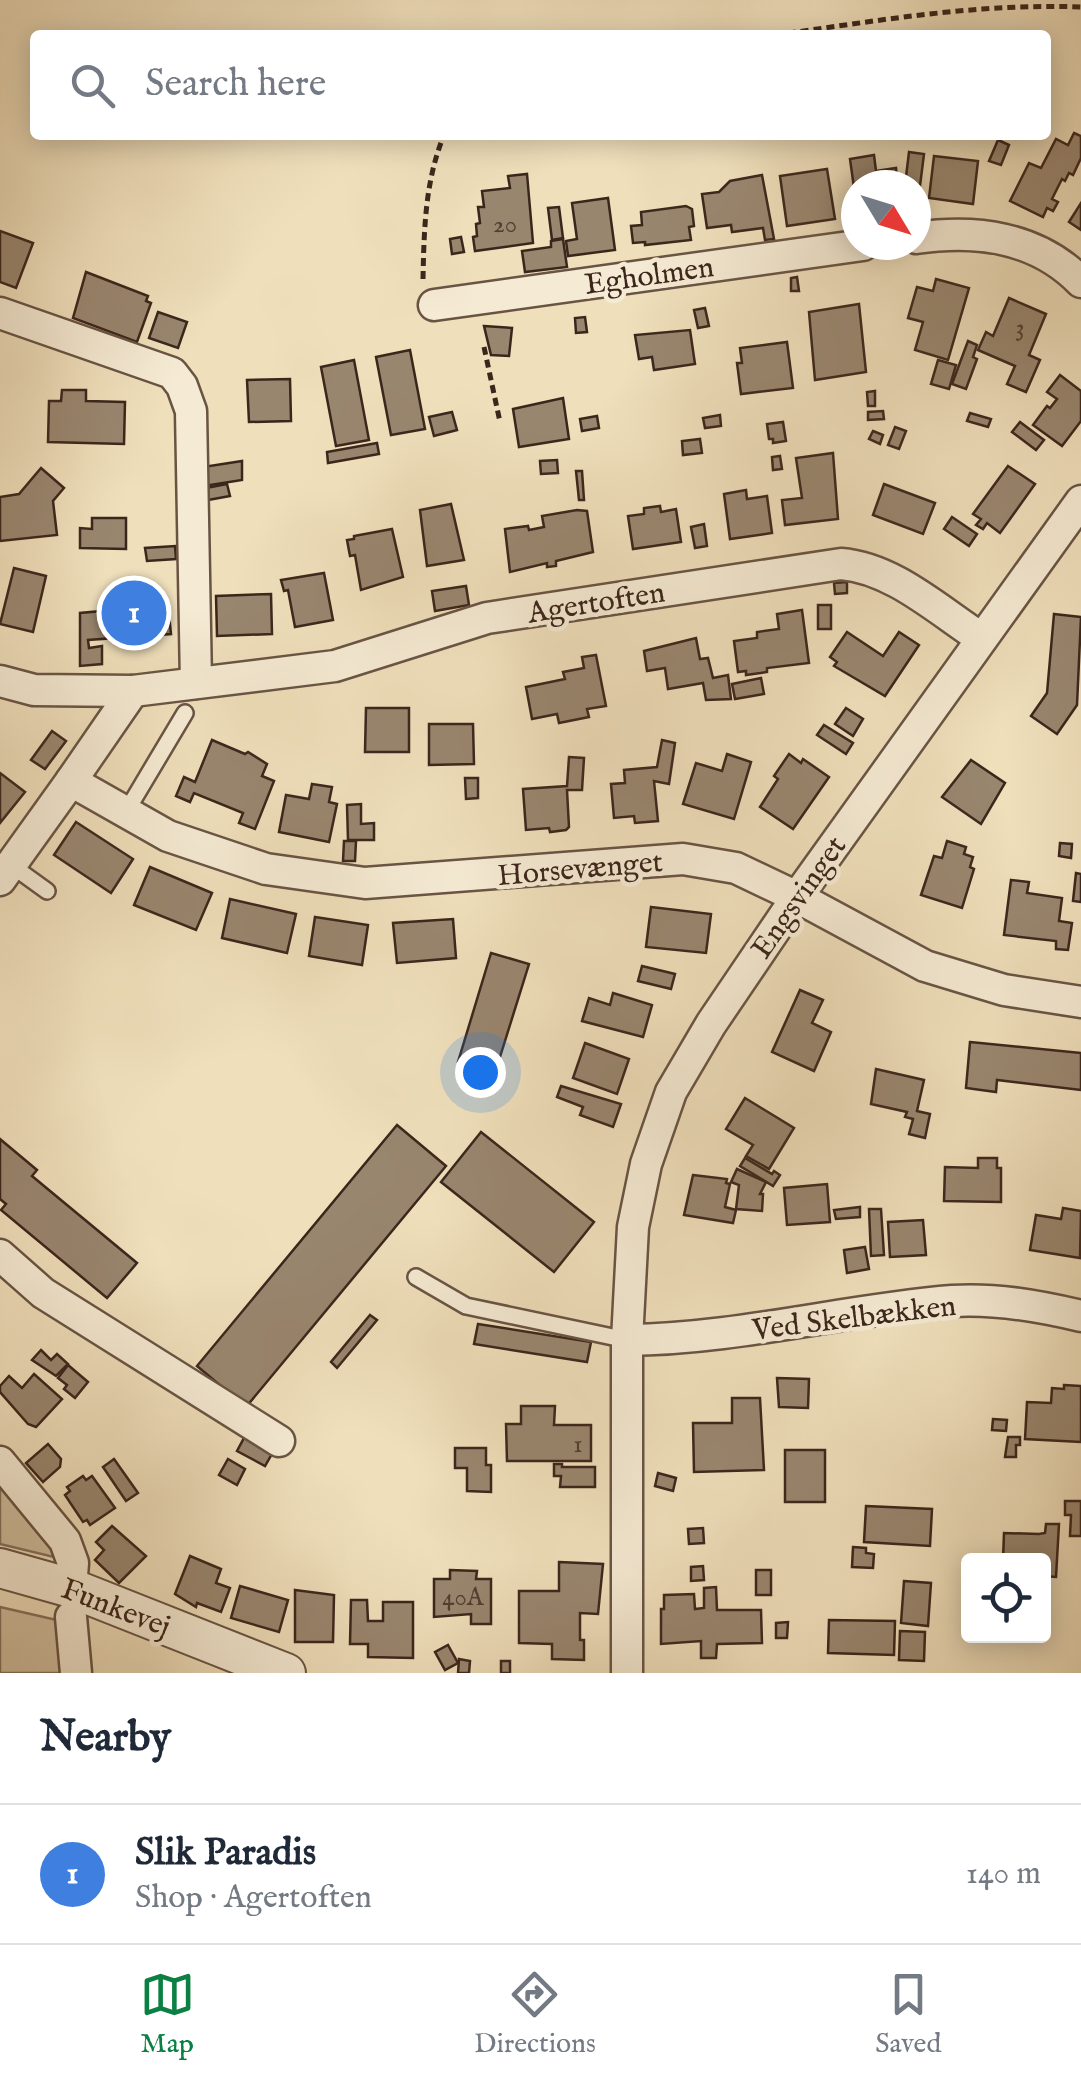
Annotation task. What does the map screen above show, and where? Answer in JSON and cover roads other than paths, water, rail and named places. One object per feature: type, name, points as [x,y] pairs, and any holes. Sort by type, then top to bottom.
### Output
[{"type":"street","points":[[931,236],[1003,238],[1034,248],[1065,266],[1081,282]]},
{"type":"street","name":"Egholmen","points":[[434,306],[841,248]]},
{"type":"street","points":[[0,313],[172,373],[182,386],[191,412],[196,683]]},
{"type":"street","name":"Engsvinget","points":[[627,1673],[626,1340],[633,1228],[646,1164],[671,1092],[711,1024],[798,896],[981,638],[1069,540],[1081,501]]},
{"type":"street","name":"Agertoften","points":[[0,681],[34,690],[133,690],[335,666],[487,618],[841,564],[881,573],[981,638]]},
{"type":"street","points":[[5,873],[133,690]]},
{"type":"street","name":"Horsevænget","points":[[72,781],[168,836],[266,869],[365,883],[684,859],[736,868],[798,896],[925,966],[1004,990],[1081,1002]]},
{"type":"street","points":[[0,1254],[43,1293],[279,1441]]},
{"type":"street","name":"Ved Skelbækken","points":[[626,1340],[690,1338],[955,1301],[1034,1304],[1081,1316]]},
{"type":"street","points":[[0,1462],[65,1541],[73,1562],[71,1602]]},
{"type":"street","name":"Funkevej","points":[[0,1568],[71,1602],[286,1673]]},
{"type":"street","name":"Funkevej","points":[[71,1602],[76,1673]]},
{"type":"lane","points":[[126,812],[186,712]]},
{"type":"lane","points":[[5,873],[47,891]]},
{"type":"lane","points":[[416,1277],[466,1306],[626,1340]]},
{"type":"place","name":"Slik Paradis","points":[[134,613]]}]
